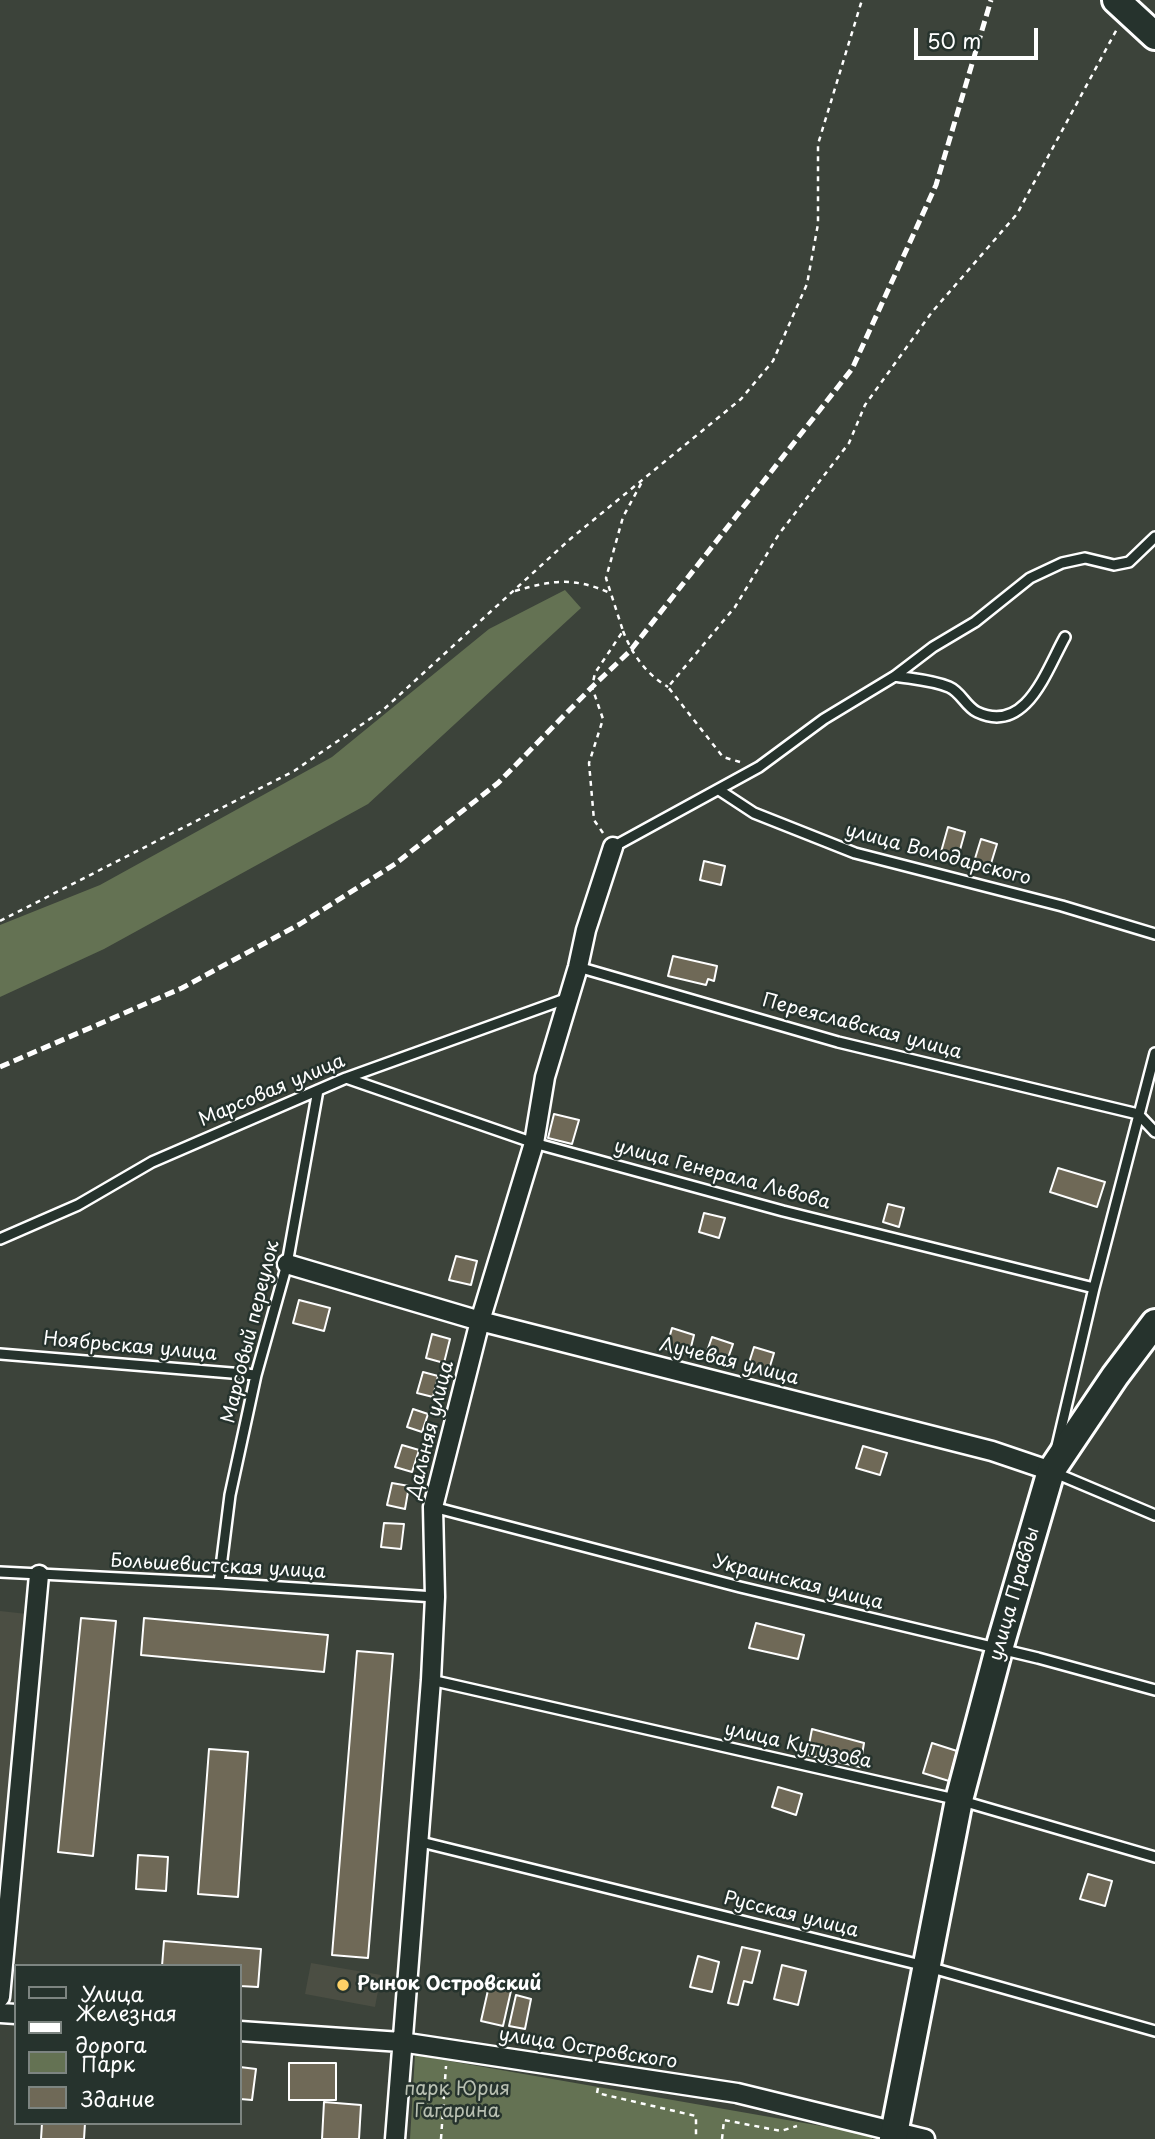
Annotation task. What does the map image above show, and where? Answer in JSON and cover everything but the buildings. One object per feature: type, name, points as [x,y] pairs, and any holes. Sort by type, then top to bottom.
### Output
[{"type":"main road","points":[[1122,5],[1155,36]]},
{"type":"main road","points":[[1051,1471],[1115,1376],[1155,1323]]},
{"type":"main road","name":"улица Правды","points":[[894,2135],[959,1800],[999,1649],[1051,1471]]},
{"type":"street","name":"Дальняя улица","points":[[395,2139],[431,1680],[435,1597],[433,1507],[480,1321],[534,1143],[545,1077],[578,967],[586,930],[613,847]]},
{"type":"street","name":"Лучевая улица","points":[[287,1264],[480,1321],[992,1451],[1051,1471]]},
{"type":"street","points":[[0,1997],[39,1575]]},
{"type":"street","name":"улица Островского","points":[[242,2031],[401,2042],[737,2093],[830,2115],[894,2135],[925,2139]]},
{"type":"lane","points":[[613,847],[759,767],[824,719],[895,676],[975,622],[1030,578],[1062,563],[1085,558],[1114,565],[1129,562],[1155,537]]},
{"type":"lane","points":[[895,676],[932,681],[952,688],[973,710],[989,717],[1007,717],[1026,706],[1065,637]]},
{"type":"lane","name":"улица Володарского","points":[[719,790],[754,813],[855,853],[1062,906],[1155,934]]},
{"type":"lane","name":"Переяславская улица","points":[[578,967],[838,1042],[1138,1114]]},
{"type":"lane","name":"Марсовая улица","points":[[0,1239],[78,1205],[152,1162],[346,1077],[568,998]]},
{"type":"lane","name":"улица Правды","points":[[1051,1471],[1094,1288],[1155,1053]]},
{"type":"lane","name":"улица Генерала Львова","points":[[346,1077],[534,1143],[783,1211],[1094,1288]]},
{"type":"lane","name":"Марсовый переулок","points":[[219,1583],[230,1495],[256,1375],[287,1264],[318,1090]]},
{"type":"lane","points":[[1138,1114],[1155,1132]]},
{"type":"lane","name":"Ноябрьская улица","points":[[0,1354],[256,1375]]},
{"type":"lane","name":"Лучевая улица","points":[[1051,1471],[1155,1515]]},
{"type":"lane","name":"Украинская улица","points":[[433,1507],[740,1587],[999,1649],[1155,1690]]},
{"type":"lane","name":"Большевистская улица","points":[[0,1572],[435,1597]]},
{"type":"lane","name":"улица Кутузова","points":[[431,1680],[959,1800],[1155,1857]]},
{"type":"lane","name":"Русская улица","points":[[417,1841],[925,1966],[1155,2031]]},
{"type":"path","points":[[0,921],[294,771],[383,710],[569,540],[741,399],[773,360],[807,284],[818,224],[818,145],[862,0]]},
{"type":"path","points":[[667,687],[735,607],[779,534],[849,443],[865,405],[925,323],[1017,214],[1122,5]]},
{"type":"path","points":[[645,478],[622,517],[606,578],[623,631],[631,650],[657,681],[667,687],[723,757],[759,767]]},
{"type":"path","points":[[512,592],[545,582],[560,582],[589,584],[610,593]]},
{"type":"path","points":[[613,847],[594,820],[589,763],[603,719],[592,687],[595,673],[623,631]]},
{"type":"path","points":[[441,2139],[448,2049]]},
{"type":"path","points":[[600,2072],[597,2093],[696,2116],[696,2139]]},
{"type":"path","points":[[722,2139],[724,2120],[781,2131],[830,2115]]},
{"type":"shaded area","points":[[0,1611],[27,1614],[0,1940]]},
{"type":"shaded area","name":"Рынок Островский","points":[[311,1963],[381,1975],[375,2007],[305,1994]]},
{"type":"green space","points":[[565,590],[581,608],[368,804],[104,949],[0,997],[0,925],[100,885],[332,757],[489,629]]},
{"type":"green space","name":"парк Юрия Гагарина","points":[[415,2055],[873,2135],[872,2139],[410,2139]]},
{"type":"railway","points":[[0,1067],[182,988],[300,924],[395,864],[498,783],[630,651],[852,369],[936,185],[991,0]]},
{"type":"place","name":"Рынок Островский","points":[[343,1985]]}]
